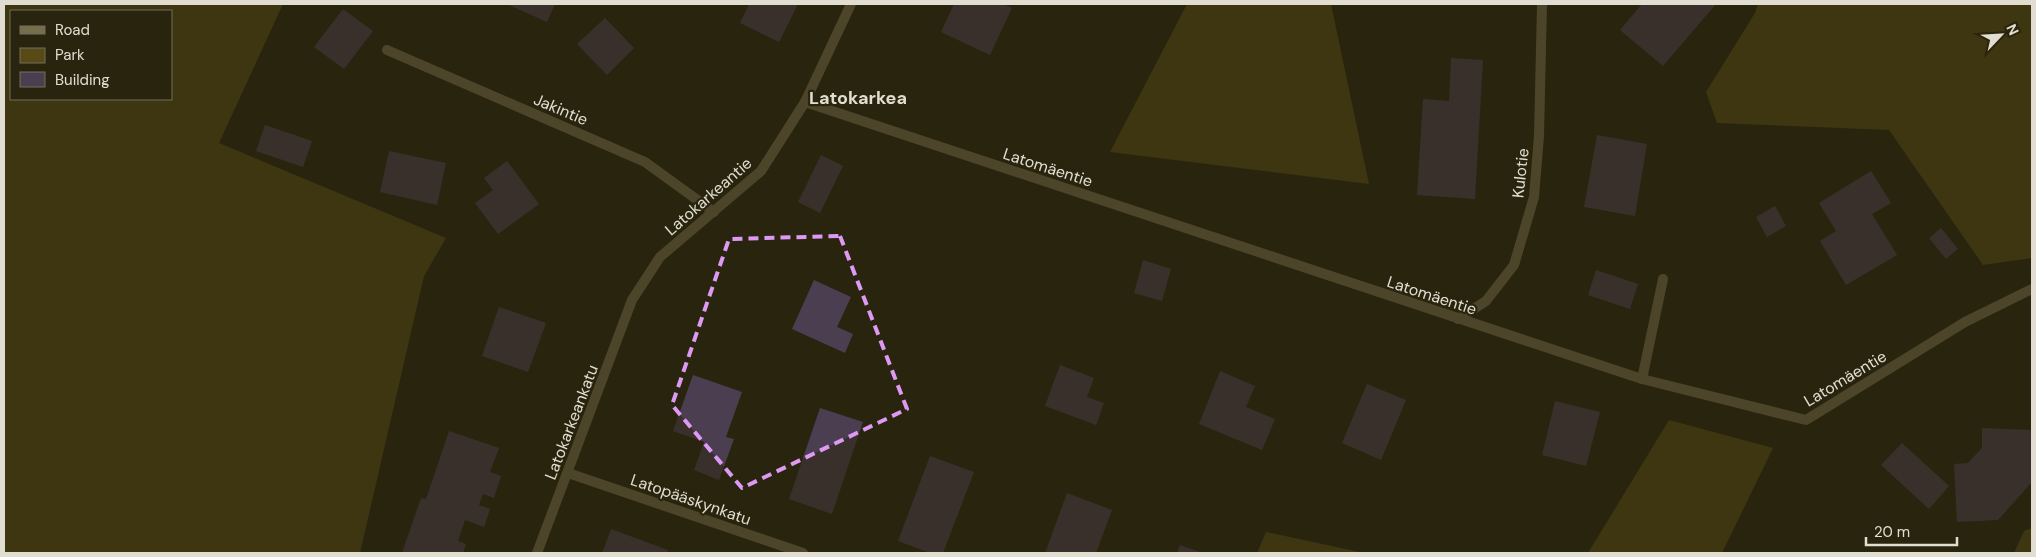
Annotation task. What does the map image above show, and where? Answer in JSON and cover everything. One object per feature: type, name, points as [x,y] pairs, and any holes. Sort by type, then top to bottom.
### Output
[{"type":"street","name":"Latokarkeantie","points":[[632,300],[660,257],[761,171],[805,102],[851,4]]},
{"type":"street","name":"Kulotie","points":[[1458,319],[1486,301],[1514,265],[1534,196],[1539,136],[1542,4]]},
{"type":"street","name":"Jakintie","points":[[387,50],[645,162],[714,212]]},
{"type":"street","name":"Latomäentie","points":[[805,102],[1642,379],[1806,420],[1965,322],[2032,289]]},
{"type":"street","points":[[1642,379],[1663,279]]},
{"type":"street","name":"Latokarkeankatu","points":[[537,553],[632,300]]},
{"type":"street","name":"Latopääskynkatu","points":[[568,473],[804,553]]},
{"type":"highlighted area","points":[[840,236],[907,409],[742,488],[672,405],[729,239]]},
{"type":"green space","points":[[4,4],[283,4],[219,143],[446,238],[424,276],[360,553],[4,553]]},
{"type":"green space","points":[[1187,4],[1331,4],[1369,184],[1110,152]]},
{"type":"green space","points":[[1758,4],[2032,4],[2032,258],[1983,265],[1889,130],[1717,123],[1706,92],[1755,13]]},
{"type":"green space","points":[[1669,420],[1773,448],[1722,553],[1588,553]]},
{"type":"green space","points":[[2032,528],[2032,553],[2014,553],[2024,531]]},
{"type":"green space","points":[[1266,532],[1364,553],[1257,553]]},
{"type":"building","points":[[507,4],[555,4],[547,22]]},
{"type":"building","points":[[749,4],[798,4],[779,42],[740,23]]},
{"type":"building","points":[[954,4],[1003,4],[1012,8],[990,55],[941,32]]},
{"type":"building","points":[[1642,4],[1716,4],[1663,66],[1620,30]]},
{"type":"building","points":[[343,9],[373,31],[344,69],[314,47]]},
{"type":"building","points":[[605,18],[634,48],[607,75],[577,44]]},
{"type":"building","points":[[1451,58],[1483,60],[1475,199],[1417,195],[1423,99],[1449,101]]},
{"type":"building","points":[[265,125],[312,141],[303,167],[256,151]]},
{"type":"building","points":[[1597,135],[1647,144],[1635,216],[1584,207]]},
{"type":"building","points":[[389,151],[446,163],[437,205],[380,192]]},
{"type":"building","points":[[821,155],[843,166],[820,213],[798,202]]},
{"type":"building","points":[[507,161],[539,204],[498,234],[475,203],[493,190],[484,178]]},
{"type":"building","points":[[1871,171],[1891,203],[1872,214],[1897,255],[1846,285],[1820,241],[1836,231],[1819,203]]},
{"type":"building","points":[[1775,206],[1786,226],[1767,237],[1756,217]]},
{"type":"building","points":[[1941,228],[1958,249],[1946,259],[1929,238]]},
{"type":"building","points":[[1143,260],[1171,269],[1162,301],[1134,293]]},
{"type":"building","points":[[1596,270],[1638,284],[1630,309],[1588,295]]},
{"type":"building","points":[[814,280],[851,297],[837,327],[853,334],[845,353],[792,329]]},
{"type":"building","points":[[499,307],[546,323],[528,372],[482,356]]},
{"type":"building","points":[[1060,365],[1094,378],[1087,397],[1104,403],[1096,425],[1045,406]]},
{"type":"building","points":[[1220,371],[1255,386],[1246,407],[1275,419],[1262,450],[1199,424]]},
{"type":"building","points":[[693,375],[742,392],[726,437],[734,439],[719,480],[694,470],[704,442],[673,431]]},
{"type":"building","points":[[1367,384],[1406,400],[1381,460],[1342,443]]},
{"type":"building","points":[[1555,401],[1600,412],[1586,466],[1542,455]]},
{"type":"building","points":[[820,408],[863,422],[832,514],[789,499]]},
{"type":"building","points":[[1982,428],[2032,430],[2032,482],[1998,520],[1957,522],[1954,464],[1968,463],[1982,448]]},
{"type":"building","points":[[449,431],[499,448],[490,472],[501,476],[494,498],[483,494],[479,505],[490,509],[484,527],[465,520],[458,541],[466,544],[463,553],[402,553],[421,498],[426,499]]},
{"type":"building","points":[[1902,443],[1949,486],[1929,509],[1881,465]]},
{"type":"building","points":[[930,456],[974,472],[943,553],[930,553],[898,541]]},
{"type":"building","points":[[1067,493],[1112,510],[1096,553],[1045,553]]},
{"type":"building","points":[[611,529],[668,550],[667,553],[602,553]]},
{"type":"building","points":[[1180,545],[1203,553],[1177,553]]},
{"type":"district","name":"Latokarkea","points":[[858,98]]}]
